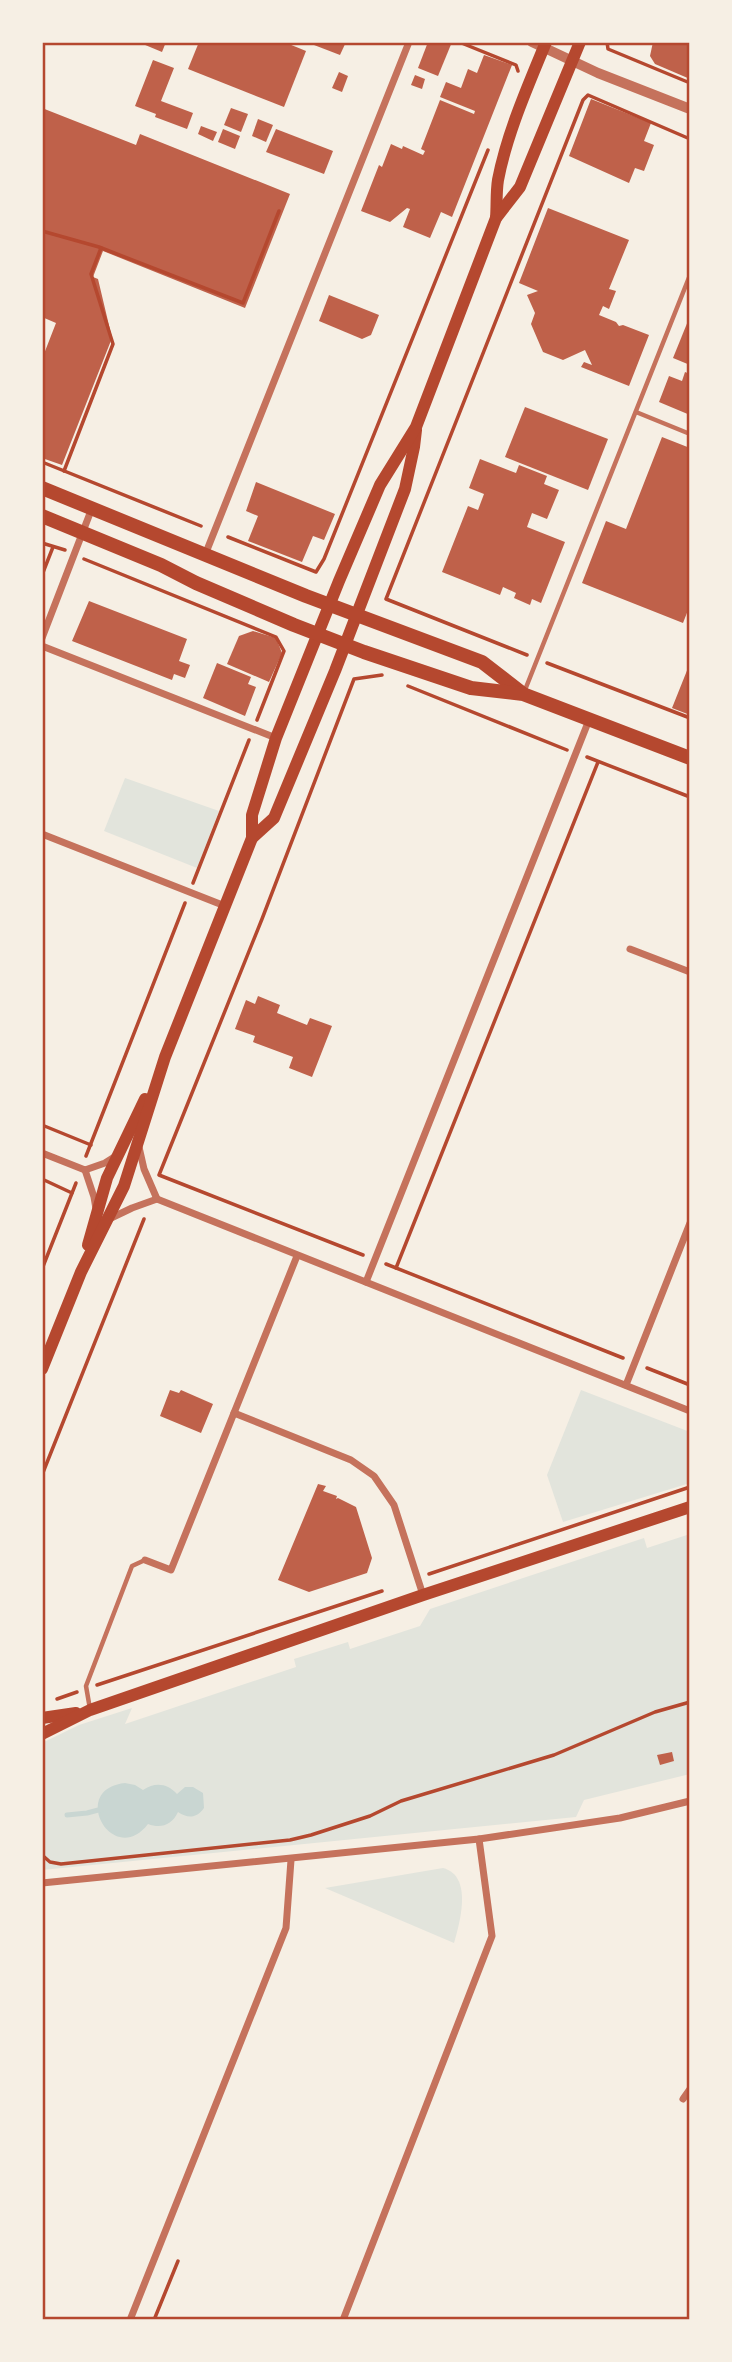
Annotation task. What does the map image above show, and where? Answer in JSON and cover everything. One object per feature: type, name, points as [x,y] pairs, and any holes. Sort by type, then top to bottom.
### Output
[{"type":"highway","points":[[42,488],[329,605],[482,662],[523,694]]},
{"type":"highway","points":[[42,516],[345,645],[471,688],[523,694],[690,758]]},
{"type":"main road","points":[[42,1369],[46,1346],[102,1218],[124,1186],[165,1058],[252,838],[252,815],[276,738],[329,605],[380,485],[416,427],[496,218],[520,187],[580,42]]},
{"type":"main road","points":[[496,218],[498,182],[541,44]]},
{"type":"main road","points":[[252,838],[274,818],[357,615],[405,489],[416,427]]},
{"type":"main road","points":[[102,1218],[107,1178],[165,1058]]},
{"type":"main road","points":[[42,1734],[90,1710],[423,1595],[690,1507]]},
{"type":"main road","points":[[42,1718],[90,1710]]},
{"type":"street","points":[[205,555],[409,42]]},
{"type":"street","points":[[541,44],[572,61],[690,109]]},
{"type":"street","points":[[42,638],[93,508]]},
{"type":"street","points":[[42,646],[276,738]]},
{"type":"street","points":[[366,1282],[589,720]]},
{"type":"street","points":[[42,834],[225,906]]},
{"type":"street","points":[[630,949],[690,972]]},
{"type":"street","points":[[138,1143],[144,1169],[158,1199]]},
{"type":"street","points":[[42,1153],[83,1169],[105,1163],[118,1155]]},
{"type":"street","points":[[83,1169],[102,1218],[158,1199],[690,1411]]},
{"type":"street","points":[[626,1385],[690,1223]]},
{"type":"street","points":[[145,1560],[171,1570],[297,1256]]},
{"type":"street","points":[[234,1413],[351,1460],[374,1476],[394,1505],[423,1595]]},
{"type":"street","points":[[42,1884],[479,1839],[620,1818],[690,1801]]},
{"type":"street","points":[[343,2320],[492,1936],[479,1839]]},
{"type":"street","points":[[130,2320],[286,1928],[291,1860]]},
{"type":"street","points":[[683,2099],[690,2089]]},
{"type":"lane","points":[[523,694],[690,275]]},
{"type":"lane","points":[[636,412],[690,433]]},
{"type":"lane","points":[[90,1710],[86,1689],[132,1566],[145,1560]]},
{"type":"path","points":[[459,42],[516,65],[519,73]]},
{"type":"path","points":[[607,42],[608,49],[690,82]]},
{"type":"path","points":[[386,599],[583,100],[588,95],[690,139]]},
{"type":"path","points":[[228,537],[316,572],[324,559],[492,138]]},
{"type":"path","points":[[42,231],[101,248],[243,303],[278,211]]},
{"type":"path","points":[[64,471],[113,344],[91,274],[101,248]]},
{"type":"path","points":[[42,462],[201,526]]},
{"type":"path","points":[[42,543],[276,637],[284,651],[42,1269]]},
{"type":"path","points":[[42,575],[53,547]]},
{"type":"path","points":[[382,675],[354,679],[262,919],[159,1175],[690,1385]]},
{"type":"path","points":[[408,686],[690,797]]},
{"type":"path","points":[[396,1268],[598,762]]},
{"type":"path","points":[[42,1125],[91,1145]]},
{"type":"path","points":[[42,1179],[72,1193]]},
{"type":"path","points":[[42,1475],[144,1219]]},
{"type":"path","points":[[418,1578],[690,1487]]},
{"type":"path","points":[[53,1700],[383,1591]]},
{"type":"path","points":[[42,1855],[50,1862],[61,1864],[290,1840],[335,1829],[401,1801],[554,1755],[655,1712],[690,1702]]},
{"type":"path","points":[[154,2320],[178,2261]]},
{"type":"shaded area","points":[[125,778],[219,811],[197,868],[104,831]]},
{"type":"shaded area","points":[[581,1390],[690,1432],[690,1483],[563,1522],[547,1475]]},
{"type":"shaded area","points":[[690,1534],[690,1774],[584,1800],[576,1817],[42,1870],[42,1743],[79,1725],[132,1708],[125,1724],[296,1667],[294,1659],[348,1642],[350,1649],[420,1626],[430,1609],[644,1538],[647,1548]]},
{"type":"shaded area","points":[[125,1783],[143,1790],[161,1785],[177,1794],[185,1787],[193,1787],[203,1793],[204,1808],[192,1816],[178,1812],[166,1825],[148,1824],[135,1835],[122,1837],[110,1832],[102,1823],[98,1810],[100,1798],[108,1788]]},
{"type":"shaded area","points":[[443,1868],[458,1880],[461,1890],[461,1912],[454,1943],[325,1888]]},
{"type":"building","points":[[138,42],[166,42],[162,52]]},
{"type":"building","points":[[199,42],[284,42],[306,51],[284,107],[188,69]]},
{"type":"building","points":[[315,42],[346,42],[340,55],[314,45]]},
{"type":"building","points":[[428,42],[452,42],[438,76],[418,68]]},
{"type":"building","points":[[653,42],[690,42],[690,79],[655,64],[650,56]]},
{"type":"building","points":[[484,55],[512,65],[452,217],[441,212],[430,238],[403,227],[410,209],[407,208],[390,222],[361,211],[379,165],[382,167],[391,144],[423,155],[425,151],[421,149],[440,100],[474,114],[475,111],[440,97],[446,82],[461,88],[468,69],[477,73]]},
{"type":"building","points":[[153,60],[174,68],[161,101],[193,113],[187,129],[135,106]]},
{"type":"building","points":[[339,72],[348,76],[342,92],[332,88]]},
{"type":"building","points":[[415,75],[425,79],[422,89],[411,85]]},
{"type":"building","points":[[591,99],[651,123],[644,141],[654,145],[644,171],[635,168],[629,183],[569,156]]},
{"type":"building","points":[[42,108],[136,145],[140,134],[290,194],[245,308],[103,251],[93,277],[98,279],[112,338],[62,465],[42,458],[42,359],[56,323],[42,317]]},
{"type":"building","points":[[231,108],[248,114],[241,132],[224,125]]},
{"type":"building","points":[[258,119],[273,125],[266,142],[252,136]]},
{"type":"building","points":[[201,126],[217,132],[213,141],[198,134]]},
{"type":"building","points":[[223,129],[240,136],[235,149],[218,142]]},
{"type":"building","points":[[276,129],[333,151],[324,174],[266,152]]},
{"type":"building","points":[[548,208],[629,240],[609,289],[616,291],[609,309],[603,306],[599,315],[619,326],[623,325],[649,335],[629,386],[581,367],[584,362],[592,365],[585,350],[563,360],[543,352],[531,324],[535,313],[527,295],[538,291],[519,283]]},
{"type":"building","points":[[329,295],[379,315],[371,335],[362,339],[319,321]]},
{"type":"building","points":[[690,316],[690,365],[673,358]]},
{"type":"building","points":[[685,372],[690,374],[690,415],[659,402],[669,376],[682,381]]},
{"type":"building","points":[[525,407],[608,439],[588,490],[505,457]]},
{"type":"building","points":[[662,437],[690,448],[690,605],[683,623],[582,583],[606,521],[626,529]]},
{"type":"building","points":[[480,459],[516,473],[519,465],[547,476],[544,484],[559,490],[547,519],[532,513],[527,527],[565,542],[541,603],[532,599],[530,605],[514,598],[516,593],[503,587],[500,595],[442,572],[468,506],[478,510],[484,494],[469,488]]},
{"type":"building","points":[[256,482],[335,514],[324,540],[313,536],[302,562],[248,541],[258,516],[246,511]]},
{"type":"building","points":[[89,601],[187,639],[179,661],[190,665],[185,678],[174,674],[172,680],[72,641]]},
{"type":"building","points":[[253,631],[276,638],[282,653],[269,682],[227,664],[239,636]]},
{"type":"building","points":[[217,663],[251,677],[248,684],[256,687],[245,716],[203,698]]},
{"type":"building","points":[[690,663],[690,715],[672,708]]},
{"type":"building","points":[[258,996],[280,1005],[277,1013],[307,1025],[310,1018],[332,1026],[312,1077],[289,1068],[293,1057],[253,1042],[255,1036],[235,1029],[246,1000],[255,1004]]},
{"type":"building","points":[[170,1390],[179,1393],[181,1390],[213,1404],[201,1433],[160,1416]]},
{"type":"building","points":[[318,1484],[326,1486],[323,1491],[337,1496],[336,1499],[356,1507],[372,1558],[367,1573],[309,1592],[278,1580]]},
{"type":"building","points":[[672,1752],[674,1761],[660,1765],[657,1755]]},
{"type":"waterway","points":[[67,1815],[102,1809]]}]
